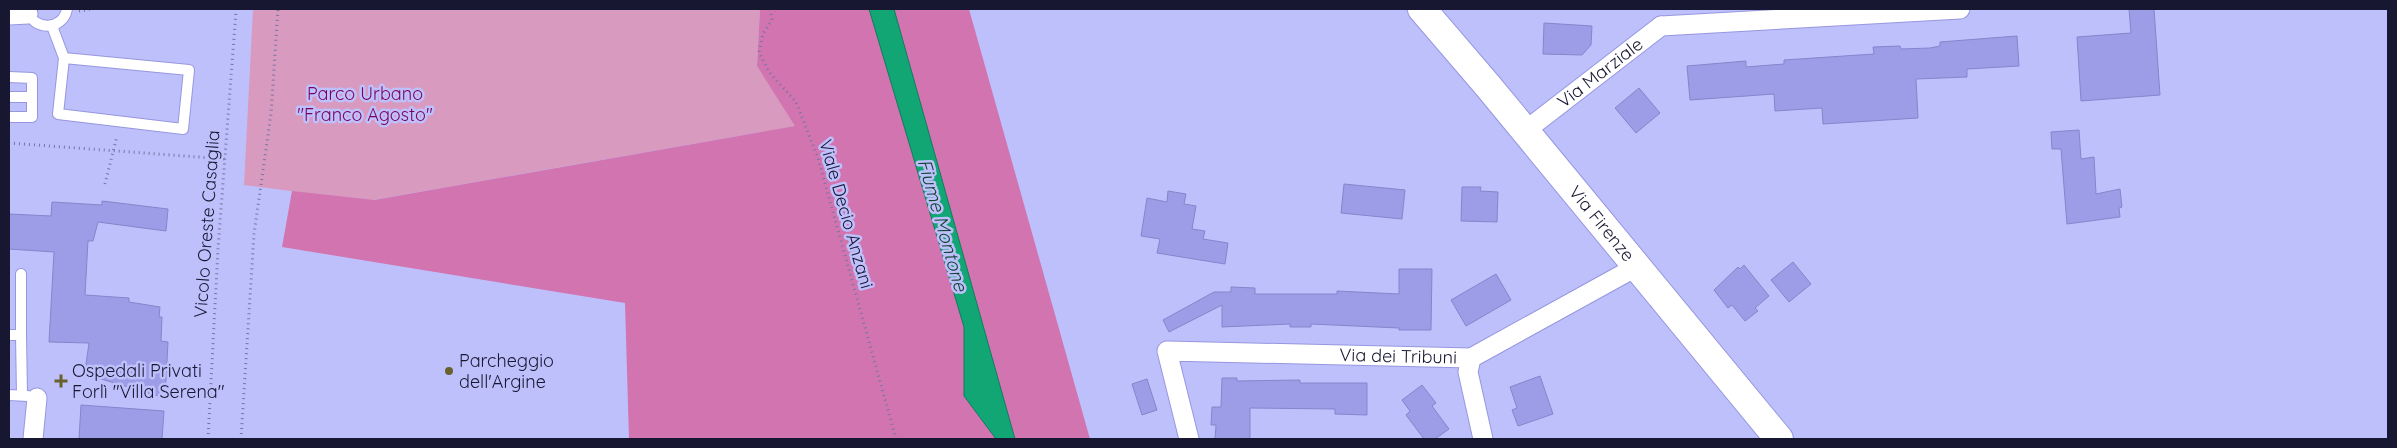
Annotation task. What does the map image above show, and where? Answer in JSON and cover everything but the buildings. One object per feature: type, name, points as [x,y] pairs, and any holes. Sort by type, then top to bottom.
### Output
[{"type":"main road","name":"Via Firenze","points":[[1422,9],[1779,439]]},
{"type":"street","points":[[1662,17],[1960,9]]},
{"type":"street","points":[[9,15],[28,11]]},
{"type":"street","name":"Via Marziale","points":[[1525,131],[1662,17]]},
{"type":"street","name":"Via dei Tribuni","points":[[1189,439],[1168,351],[1471,358],[1636,267]]},
{"type":"street","points":[[1471,358],[1468,372],[1483,439]]},
{"type":"street","points":[[29,396],[33,439]]},
{"type":"lane","points":[[28,11],[38,24],[52,26],[63,18],[67,9]]},
{"type":"lane","points":[[52,26],[64,58],[58,114],[183,129],[189,70],[64,58]]},
{"type":"lane","points":[[9,77],[32,78],[32,117],[9,117]]},
{"type":"lane","points":[[9,97],[32,97]]},
{"type":"lane","points":[[9,395],[29,396],[21,335],[21,274]]},
{"type":"lane","points":[[9,335],[21,335]]},
{"type":"path","points":[[241,439],[254,234],[271,114],[278,9]]},
{"type":"path","name":"Viale Decio Anzani","points":[[770,9],[772,20],[763,34],[759,52],[769,72],[796,102],[818,158],[896,439]]},
{"type":"path","name":"Vicolo Oreste Casaglia","points":[[208,439],[215,286],[236,11]]},
{"type":"path","points":[[9,143],[225,159]]},
{"type":"path","points":[[105,184],[115,151]]},
{"type":"green space","name":"Parco Urbano \"Franco Agosto\"","points":[[253,9],[760,9],[757,66],[796,126],[367,201],[244,185]]},
{"type":"shaded area","points":[[760,9],[969,9],[1090,439],[629,439],[625,303],[282,247],[292,191],[374,200],[795,126],[757,66]]},
{"type":"water","name":"Fiume Montone","points":[[869,9],[894,9],[1015,439],[996,439],[964,396],[964,327]]},
{"type":"place","name":"Parcheggio dell'Argine","points":[[449,371]]},
{"type":"place","name":"Ospedali Privati Forlì \"Villa Serena\"","points":[[61,381]]}]
